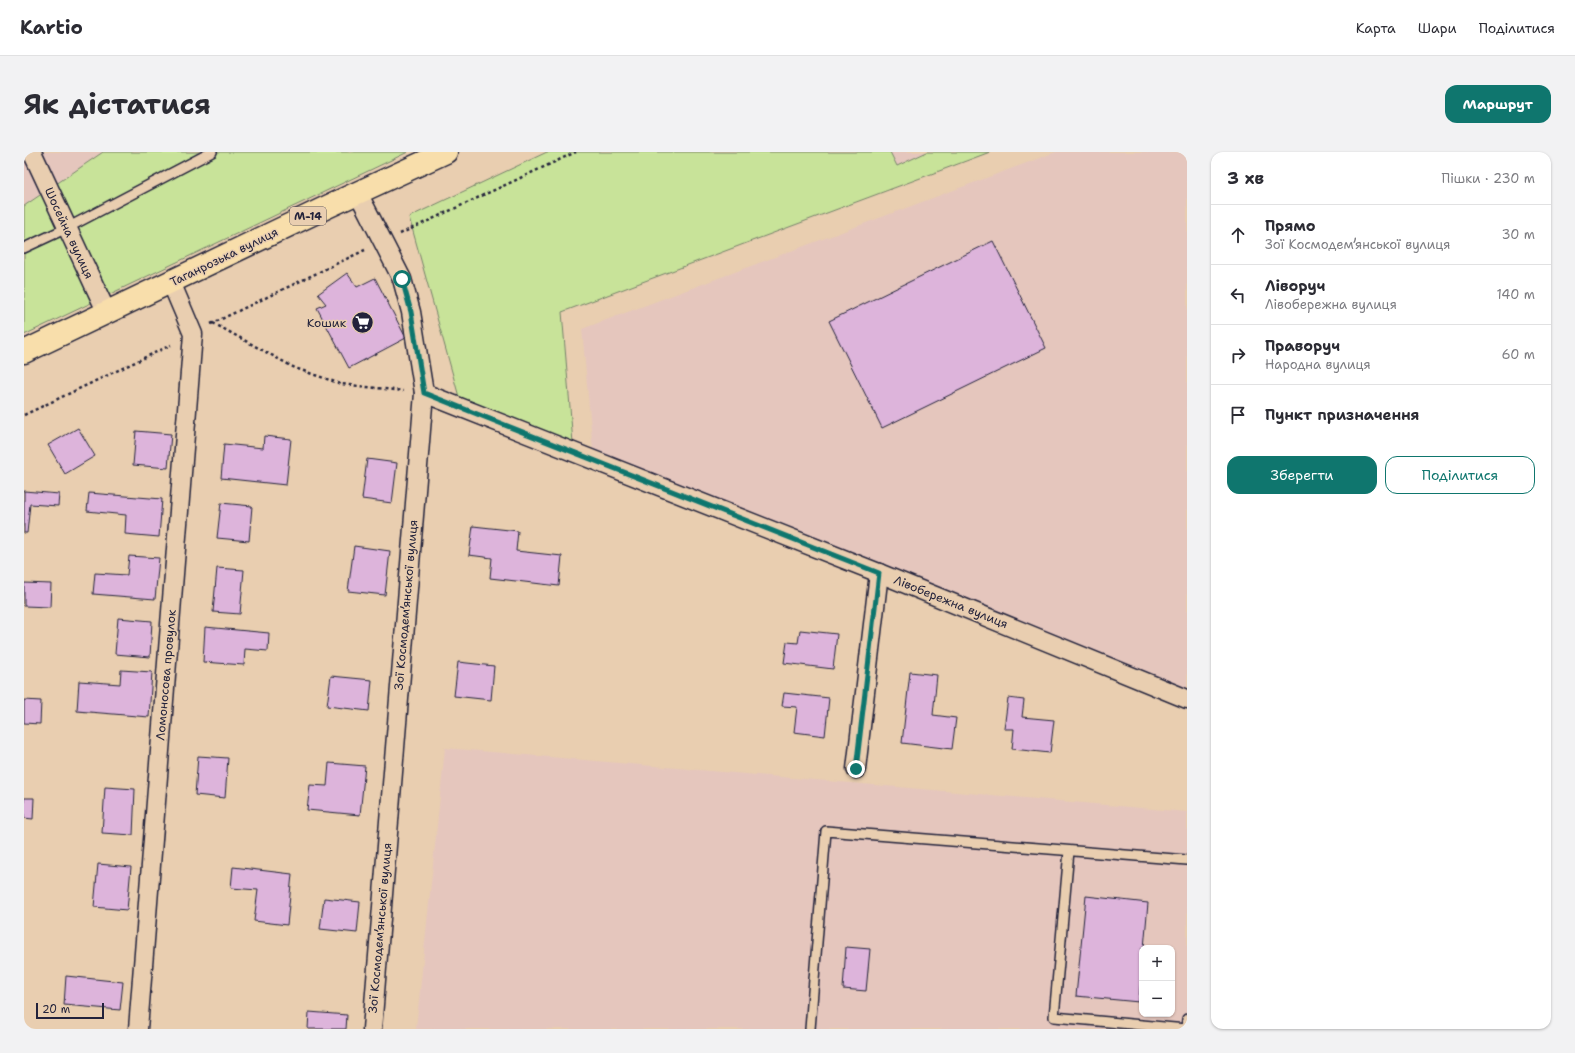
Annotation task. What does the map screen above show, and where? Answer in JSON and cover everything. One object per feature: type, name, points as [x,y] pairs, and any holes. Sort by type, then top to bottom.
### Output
[{"type":"highway","name":"Таганрозька вулиця","points":[[24,352],[446,152]]},
{"type":"street","name":"Шосейна вулиця","points":[[32,152],[107,313]]},
{"type":"street","name":"Зої Космодем’янської вулиця","points":[[358,193],[402,279],[411,312],[424,393],[372,1029]]},
{"type":"street","name":"Ломоносова провулок","points":[[138,1029],[193,334],[171,282]]},
{"type":"street","name":"Лівобережна вулиця","points":[[424,393],[879,573],[1187,698]]},
{"type":"street","points":[[856,769],[879,573]]},
{"type":"lane","points":[[24,248],[67,228],[212,152]]},
{"type":"lane","points":[[810,1029],[826,831],[1187,860]]},
{"type":"lane","points":[[1069,851],[1054,1017],[1186,1029],[1187,1019]]},
{"type":"path","points":[[384,242],[576,152]]},
{"type":"path","points":[[188,322],[214,323],[295,368],[341,384],[424,393]]},
{"type":"shaded area","points":[[24,152],[103,152],[24,206]]},
{"type":"shaded area","points":[[890,152],[927,152],[897,166]]},
{"type":"shaded area","points":[[1056,152],[1187,152],[1187,690],[593,451],[582,329]]},
{"type":"shaded area","points":[[445,748],[1187,812],[1187,1029],[416,1029]]},
{"type":"green space","points":[[103,152],[408,152],[24,335],[24,206]]},
{"type":"green space","points":[[547,152],[890,152],[897,166],[927,152],[990,152],[562,312],[573,443],[459,397],[409,217]]},
{"type":"building","points":[[993,241],[1046,348],[882,428],[829,321]]},
{"type":"building","points":[[347,273],[357,287],[375,278],[406,338],[349,368],[317,308],[326,304],[318,294]]},
{"type":"building","points":[[78,428],[95,456],[65,474],[48,445]]},
{"type":"building","points":[[136,431],[171,434],[168,468],[133,465]]},
{"type":"building","points":[[264,436],[291,439],[286,485],[221,478],[224,444],[263,448]]},
{"type":"building","points":[[367,459],[397,463],[392,503],[362,499]]},
{"type":"building","points":[[24,491],[59,494],[58,506],[30,504],[27,533],[24,533]]},
{"type":"building","points":[[89,493],[162,499],[159,537],[125,534],[126,515],[87,511]]},
{"type":"building","points":[[221,503],[252,506],[249,541],[217,538]]},
{"type":"building","points":[[473,526],[518,531],[516,551],[562,556],[559,586],[490,578],[492,558],[469,555]]},
{"type":"building","points":[[354,546],[390,551],[385,595],[348,591]]},
{"type":"building","points":[[129,556],[159,558],[155,599],[93,594],[95,573],[127,575]]},
{"type":"building","points":[[217,568],[244,570],[240,614],[213,612]]},
{"type":"building","points":[[24,583],[51,584],[50,607],[24,606]]},
{"type":"building","points":[[118,618],[152,621],[150,657],[115,654]]},
{"type":"building","points":[[205,627],[269,633],[268,651],[245,649],[244,665],[203,662]]},
{"type":"building","points":[[800,630],[837,634],[833,669],[784,663],[787,642],[798,643]]},
{"type":"building","points":[[458,662],[494,666],[491,700],[454,696]]},
{"type":"building","points":[[121,670],[152,672],[149,717],[77,711],[79,681],[120,684]]},
{"type":"building","points":[[910,672],[937,675],[933,715],[956,718],[952,749],[902,743]]},
{"type":"building","points":[[331,676],[372,680],[369,711],[327,706]]},
{"type":"building","points":[[784,693],[829,698],[825,736],[794,732],[797,707],[782,706]]},
{"type":"building","points":[[1008,698],[1024,700],[1022,717],[1054,720],[1050,753],[1012,749],[1014,729],[1004,729]]},
{"type":"building","points":[[24,700],[41,701],[40,724],[24,723]]},
{"type":"building","points":[[198,756],[228,758],[225,798],[195,795]]},
{"type":"building","points":[[329,763],[365,766],[360,815],[307,810],[310,785],[327,786]]},
{"type":"building","points":[[105,787],[135,789],[133,835],[102,833]]},
{"type":"building","points":[[24,798],[34,798],[33,819],[24,818]]},
{"type":"building","points":[[98,864],[131,867],[127,910],[94,907]]},
{"type":"building","points":[[233,867],[292,874],[287,925],[254,921],[258,890],[231,888]]},
{"type":"building","points":[[1086,896],[1148,903],[1144,945],[1139,945],[1139,1002],[1076,996]]},
{"type":"building","points":[[324,898],[360,902],[357,933],[320,929]]},
{"type":"building","points":[[846,947],[870,949],[866,991],[843,989]]},
{"type":"building","points":[[66,976],[123,982],[120,1010],[64,1005]]},
{"type":"building","points":[[309,1012],[347,1015],[346,1029],[308,1029]]},
{"type":"place","name":"Кошик","points":[[362,323]]},
{"type":"route","points":[[402,279],[411,312],[424,393],[879,573],[856,769]]}]
